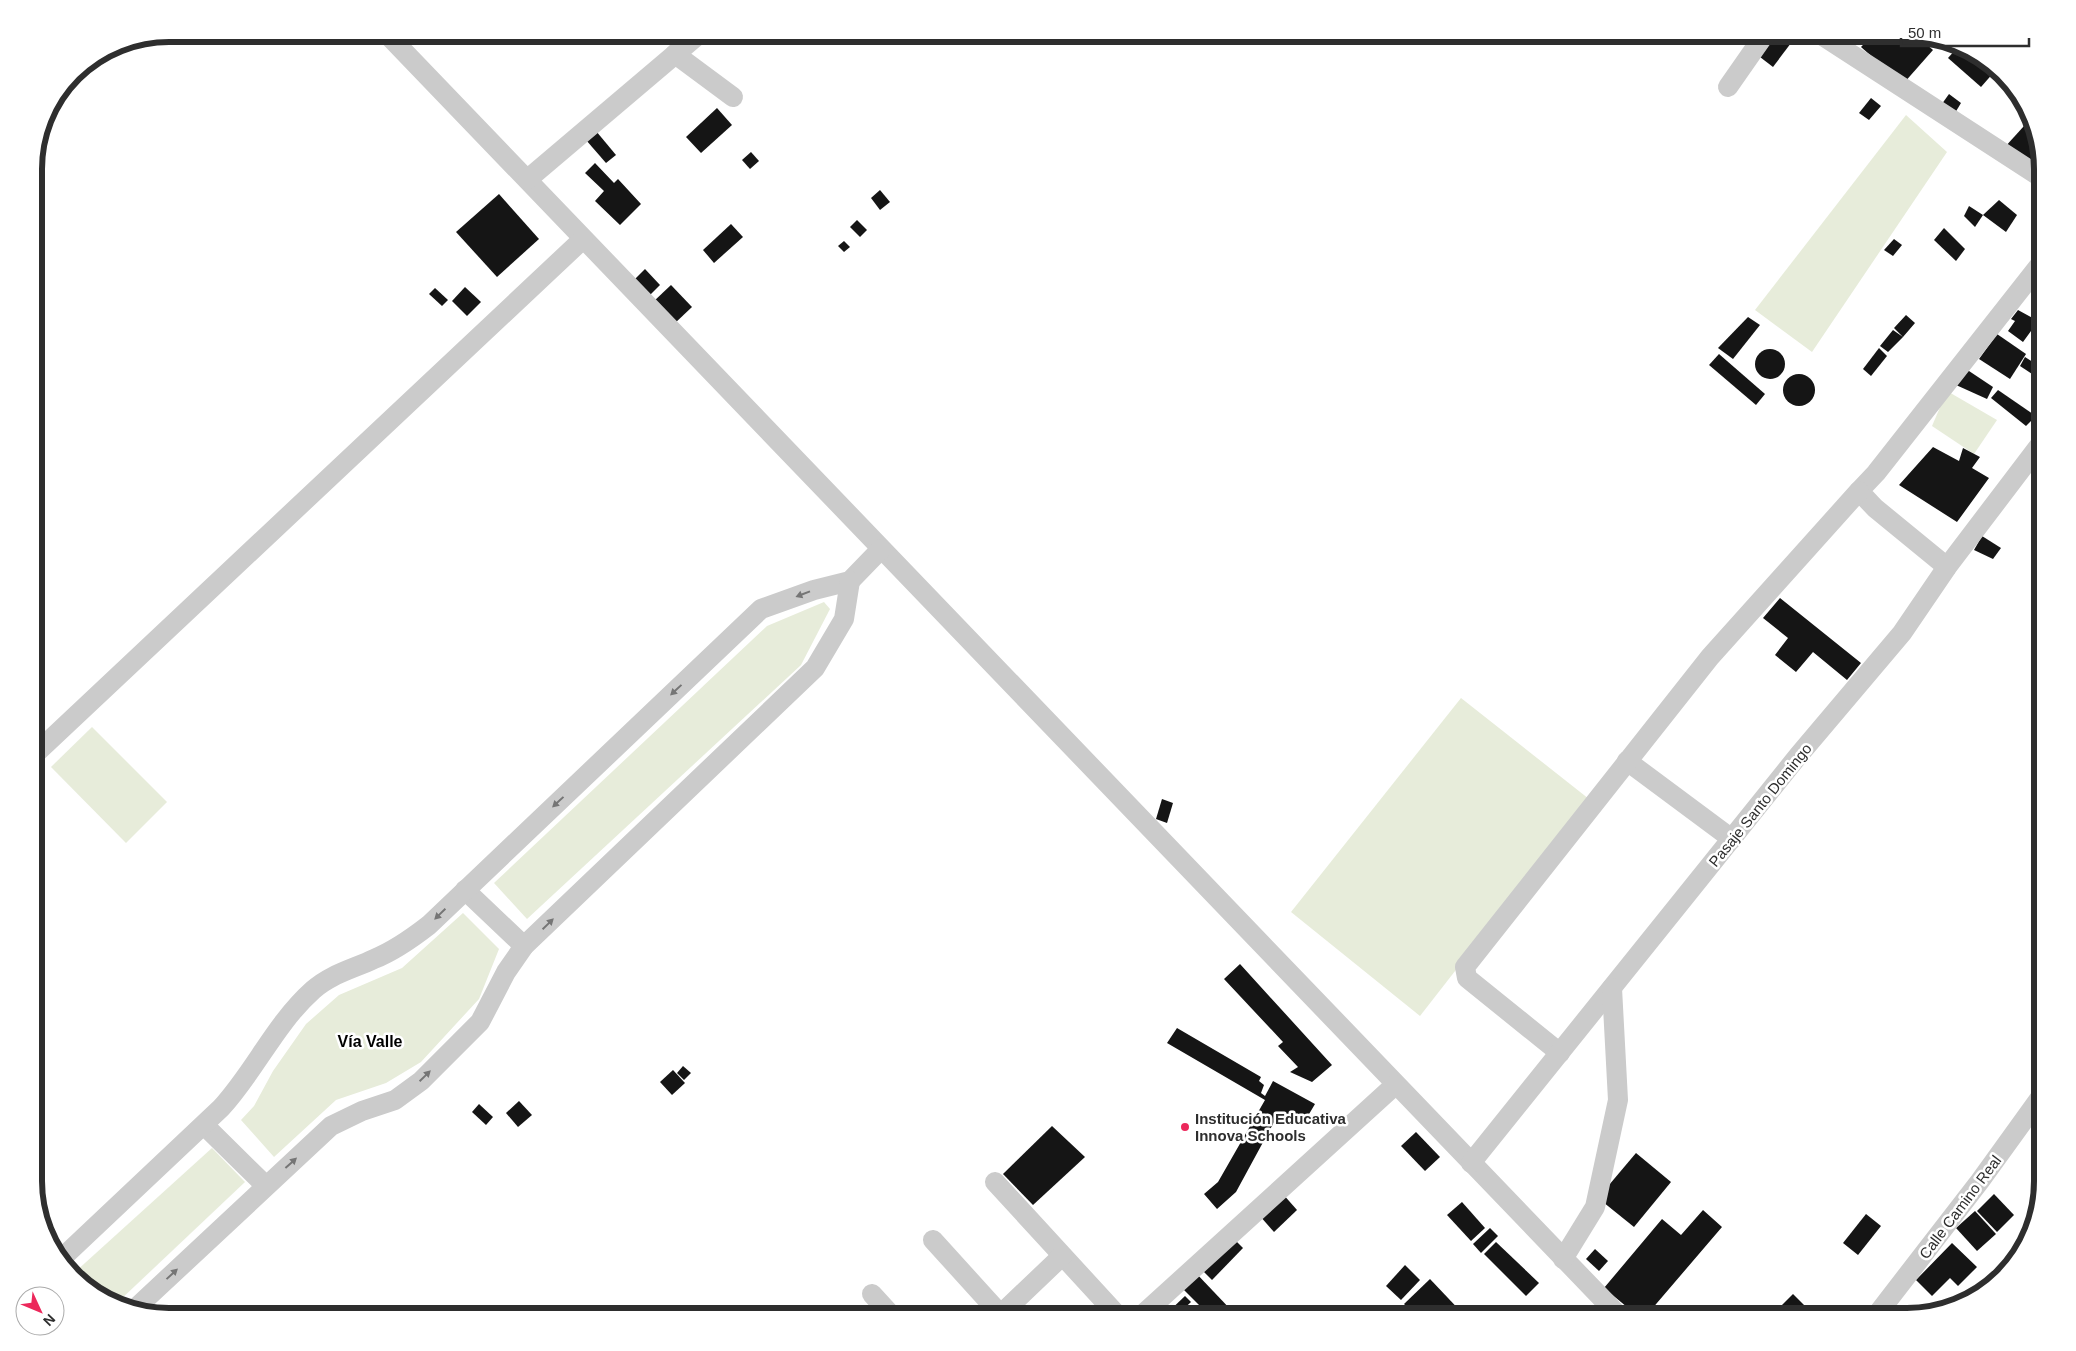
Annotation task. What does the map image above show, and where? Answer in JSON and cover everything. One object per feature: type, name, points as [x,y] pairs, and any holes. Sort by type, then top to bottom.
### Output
[{"type":"street","points":[[1728,87],[1759,42]]},
{"type":"street","points":[[1832,42],[2034,173]]},
{"type":"street","points":[[396,43],[1611,1308]]},
{"type":"street","points":[[528,180],[689,43]]},
{"type":"street","points":[[675,54],[733,97]]},
{"type":"street","points":[[43,747],[583,238]]},
{"type":"street","points":[[1560,1053],[1467,978],[1465,968],[1710,658],[1876,474],[2034,272]]},
{"type":"street","name":"Pasaje Santo Domingo","points":[[1471,1163],[1732,839],[1902,633],[1947,567],[2034,453]]},
{"type":"street","points":[[1859,491],[1875,508],[1947,567]]},
{"type":"street","points":[[66,1254],[204,1125],[241,1086],[288,1014],[314,988],[344,970],[373,960],[403,945],[429,925],[762,609],[814,590],[850,581],[881,549]]},
{"type":"street","points":[[139,1305],[331,1126],[362,1111],[395,1100],[421,1081],[480,1022],[506,972],[524,946],[815,668],[844,619],[850,581]]},
{"type":"street","points":[[1627,761],[1732,839]]},
{"type":"street","points":[[465,890],[524,946]]},
{"type":"street","points":[[1563,1259],[1595,1207],[1618,1100],[1612,988]]},
{"type":"street","points":[[1150,1308],[1395,1085]]},
{"type":"street","name":"Calle Camino Real","points":[[1882,1308],[1980,1181],[2034,1106]]},
{"type":"street","points":[[204,1125],[266,1186]]},
{"type":"street","points":[[995,1182],[1111,1308]]},
{"type":"street","points":[[933,1240],[993,1308]]},
{"type":"street","points":[[1008,1308],[1062,1256]]},
{"type":"street","points":[[872,1294],[885,1308]]},
{"type":"green space","points":[[1906,115],[1947,152],[1812,352],[1755,310]]},
{"type":"green space","points":[[1947,391],[1997,420],[1974,454],[1932,426]]},
{"type":"green space","points":[[824,602],[830,609],[801,665],[527,919],[494,883],[767,626]]},
{"type":"green space","points":[[1461,698],[1589,799],[1420,1016],[1291,912]]},
{"type":"green space","points":[[92,727],[167,802],[126,843],[51,767]]},
{"type":"green space","points":[[463,913],[499,949],[479,999],[421,1062],[386,1083],[336,1100],[274,1157],[241,1120],[254,1106],[273,1071],[306,1024],[339,995],[402,968]]},
{"type":"green space","points":[[212,1148],[245,1182],[121,1299],[99,1287],[78,1269]]},
{"type":"building","points":[[1771,42],[1791,43],[1773,67],[1760,57]]},
{"type":"building","points":[[1866,42],[1907,42],[1927,45],[1933,50],[1903,84],[1861,47]]},
{"type":"building","points":[[1955,52],[1970,59],[1991,75],[1981,87],[1948,58]]},
{"type":"building","points":[[1949,94],[1961,103],[1952,118],[1939,108]]},
{"type":"building","points":[[1871,98],[1881,106],[1869,120],[1859,113]]},
{"type":"building","points":[[717,108],[732,125],[701,153],[686,137]]},
{"type":"building","points":[[2024,126],[2029,136],[2033,164],[2004,148]]},
{"type":"building","points":[[596,131],[616,155],[606,163],[586,140]]},
{"type":"building","points":[[751,152],[759,161],[750,169],[742,160]]},
{"type":"building","points":[[595,163],[614,183],[618,179],[641,204],[620,225],[595,201],[604,191],[585,173]]},
{"type":"building","points":[[880,190],[890,202],[880,210],[871,198]]},
{"type":"building","points":[[499,194],[539,239],[497,277],[456,232]]},
{"type":"building","points":[[1999,200],[2017,215],[2006,232],[1983,215]]},
{"type":"building","points":[[1969,206],[1983,215],[1975,227],[1964,216]]},
{"type":"building","points":[[857,220],[867,230],[860,237],[850,227]]},
{"type":"building","points":[[731,224],[743,237],[714,263],[703,250]]},
{"type":"building","points":[[1944,228],[1965,249],[1956,261],[1934,240]]},
{"type":"building","points":[[1894,239],[1902,245],[1893,256],[1884,250]]},
{"type":"building","points":[[844,241],[850,247],[844,252],[838,246]]},
{"type":"building","points":[[645,269],[660,285],[648,297],[632,282]]},
{"type":"building","points":[[671,285],[692,307],[674,324],[653,302]]},
{"type":"building","points":[[465,287],[481,302],[467,316],[452,301]]},
{"type":"building","points":[[435,288],[448,300],[442,306],[429,294]]},
{"type":"building","points":[[2018,310],[2034,319],[2034,333],[2031,331],[2023,342],[2008,331],[2015,321],[2011,319]]},
{"type":"building","points":[[1906,315],[1915,323],[1903,337],[1894,328]]},
{"type":"building","points":[[1748,317],[1760,325],[1733,359],[1718,348]]},
{"type":"building","points":[[1893,330],[1903,337],[1888,352],[1880,346]]},
{"type":"building","points":[[1997,334],[2026,354],[2010,379],[1979,359]]},
{"type":"building","points":[[1879,348],[1887,356],[1871,376],[1863,369]]},
{"type":"building","points":[[1770,349],[1781,353],[1785,364],[1781,375],[1770,379],[1759,375],[1755,364],[1759,353]]},
{"type":"building","points":[[1719,354],[1765,394],[1756,405],[1709,365]]},
{"type":"building","points":[[2025,357],[2034,363],[2034,375],[2020,366]]},
{"type":"building","points":[[1966,369],[1993,387],[1987,399],[1956,385]]},
{"type":"building","points":[[1799,374],[1810,379],[1815,390],[1810,401],[1799,406],[1788,401],[1783,390],[1788,379]]},
{"type":"building","points":[[1998,390],[2034,415],[2034,418],[2026,426],[1991,398]]},
{"type":"building","points":[[1933,447],[1959,461],[1963,448],[1980,457],[1972,468],[1989,478],[1957,522],[1899,485]]},
{"type":"building","points":[[1982,536],[2001,548],[1993,559],[1974,550]]},
{"type":"building","points":[[1780,598],[1861,663],[1847,680],[1813,652],[1796,672],[1775,655],[1788,638],[1763,618]]},
{"type":"building","points":[[1162,799],[1173,803],[1167,823],[1156,819]]},
{"type":"building","points":[[1240,964],[1332,1065],[1312,1082],[1290,1072],[1298,1067],[1278,1046],[1283,1042],[1224,979]]},
{"type":"building","points":[[1177,1028],[1261,1077],[1259,1081],[1264,1085],[1261,1093],[1265,1096],[1273,1081],[1315,1104],[1302,1126],[1279,1113],[1236,1192],[1217,1209],[1204,1194],[1218,1182],[1265,1100],[1167,1043]]},
{"type":"building","points":[[683,1066],[691,1073],[684,1080],[677,1073]]},
{"type":"building","points":[[673,1070],[685,1083],[672,1095],[660,1082]]},
{"type":"building","points":[[519,1101],[532,1115],[518,1127],[506,1113]]},
{"type":"building","points":[[479,1104],[493,1117],[486,1125],[472,1112]]},
{"type":"building","points":[[1052,1126],[1085,1157],[1033,1205],[1003,1174]]},
{"type":"building","points":[[1416,1132],[1440,1157],[1425,1171],[1401,1146]]},
{"type":"building","points":[[1636,1153],[1671,1182],[1634,1227],[1598,1198]]},
{"type":"building","points":[[1282,1193],[1297,1210],[1274,1232],[1259,1215]]},
{"type":"building","points":[[1994,1194],[2014,1215],[1997,1232],[1977,1211]]},
{"type":"building","points":[[1462,1202],[1485,1228],[1471,1241],[1447,1215]]},
{"type":"building","points":[[1703,1210],[1722,1227],[1653,1308],[1628,1308],[1604,1288],[1662,1219],[1681,1235]]},
{"type":"building","points":[[1975,1211],[1996,1234],[1977,1251],[1956,1228]]},
{"type":"building","points":[[1866,1214],[1881,1226],[1858,1255],[1843,1243]]},
{"type":"building","points":[[1490,1228],[1498,1236],[1481,1253],[1473,1244]]},
{"type":"building","points":[[1232,1237],[1243,1248],[1212,1280],[1201,1269]]},
{"type":"building","points":[[1496,1242],[1539,1283],[1526,1296],[1484,1254]]},
{"type":"building","points":[[1952,1243],[1977,1267],[1958,1286],[1950,1278],[1932,1296],[1916,1280]]},
{"type":"building","points":[[1595,1249],[1608,1261],[1599,1271],[1586,1259]]},
{"type":"building","points":[[1405,1265],[1420,1280],[1401,1300],[1386,1286]]},
{"type":"building","points":[[1194,1271],[1229,1308],[1202,1308],[1179,1285]]},
{"type":"building","points":[[1430,1279],[1457,1308],[1408,1308],[1404,1304]]},
{"type":"building","points":[[1793,1294],[1807,1308],[1783,1308],[1781,1306]]},
{"type":"building","points":[[1185,1296],[1191,1302],[1185,1308],[1172,1308]]},
{"type":"place","name":"Institución Educativa Innova Schools","points":[[1185,1127]]},
{"type":"district","name":"Vía Valle","points":[[370,1041]]}]
